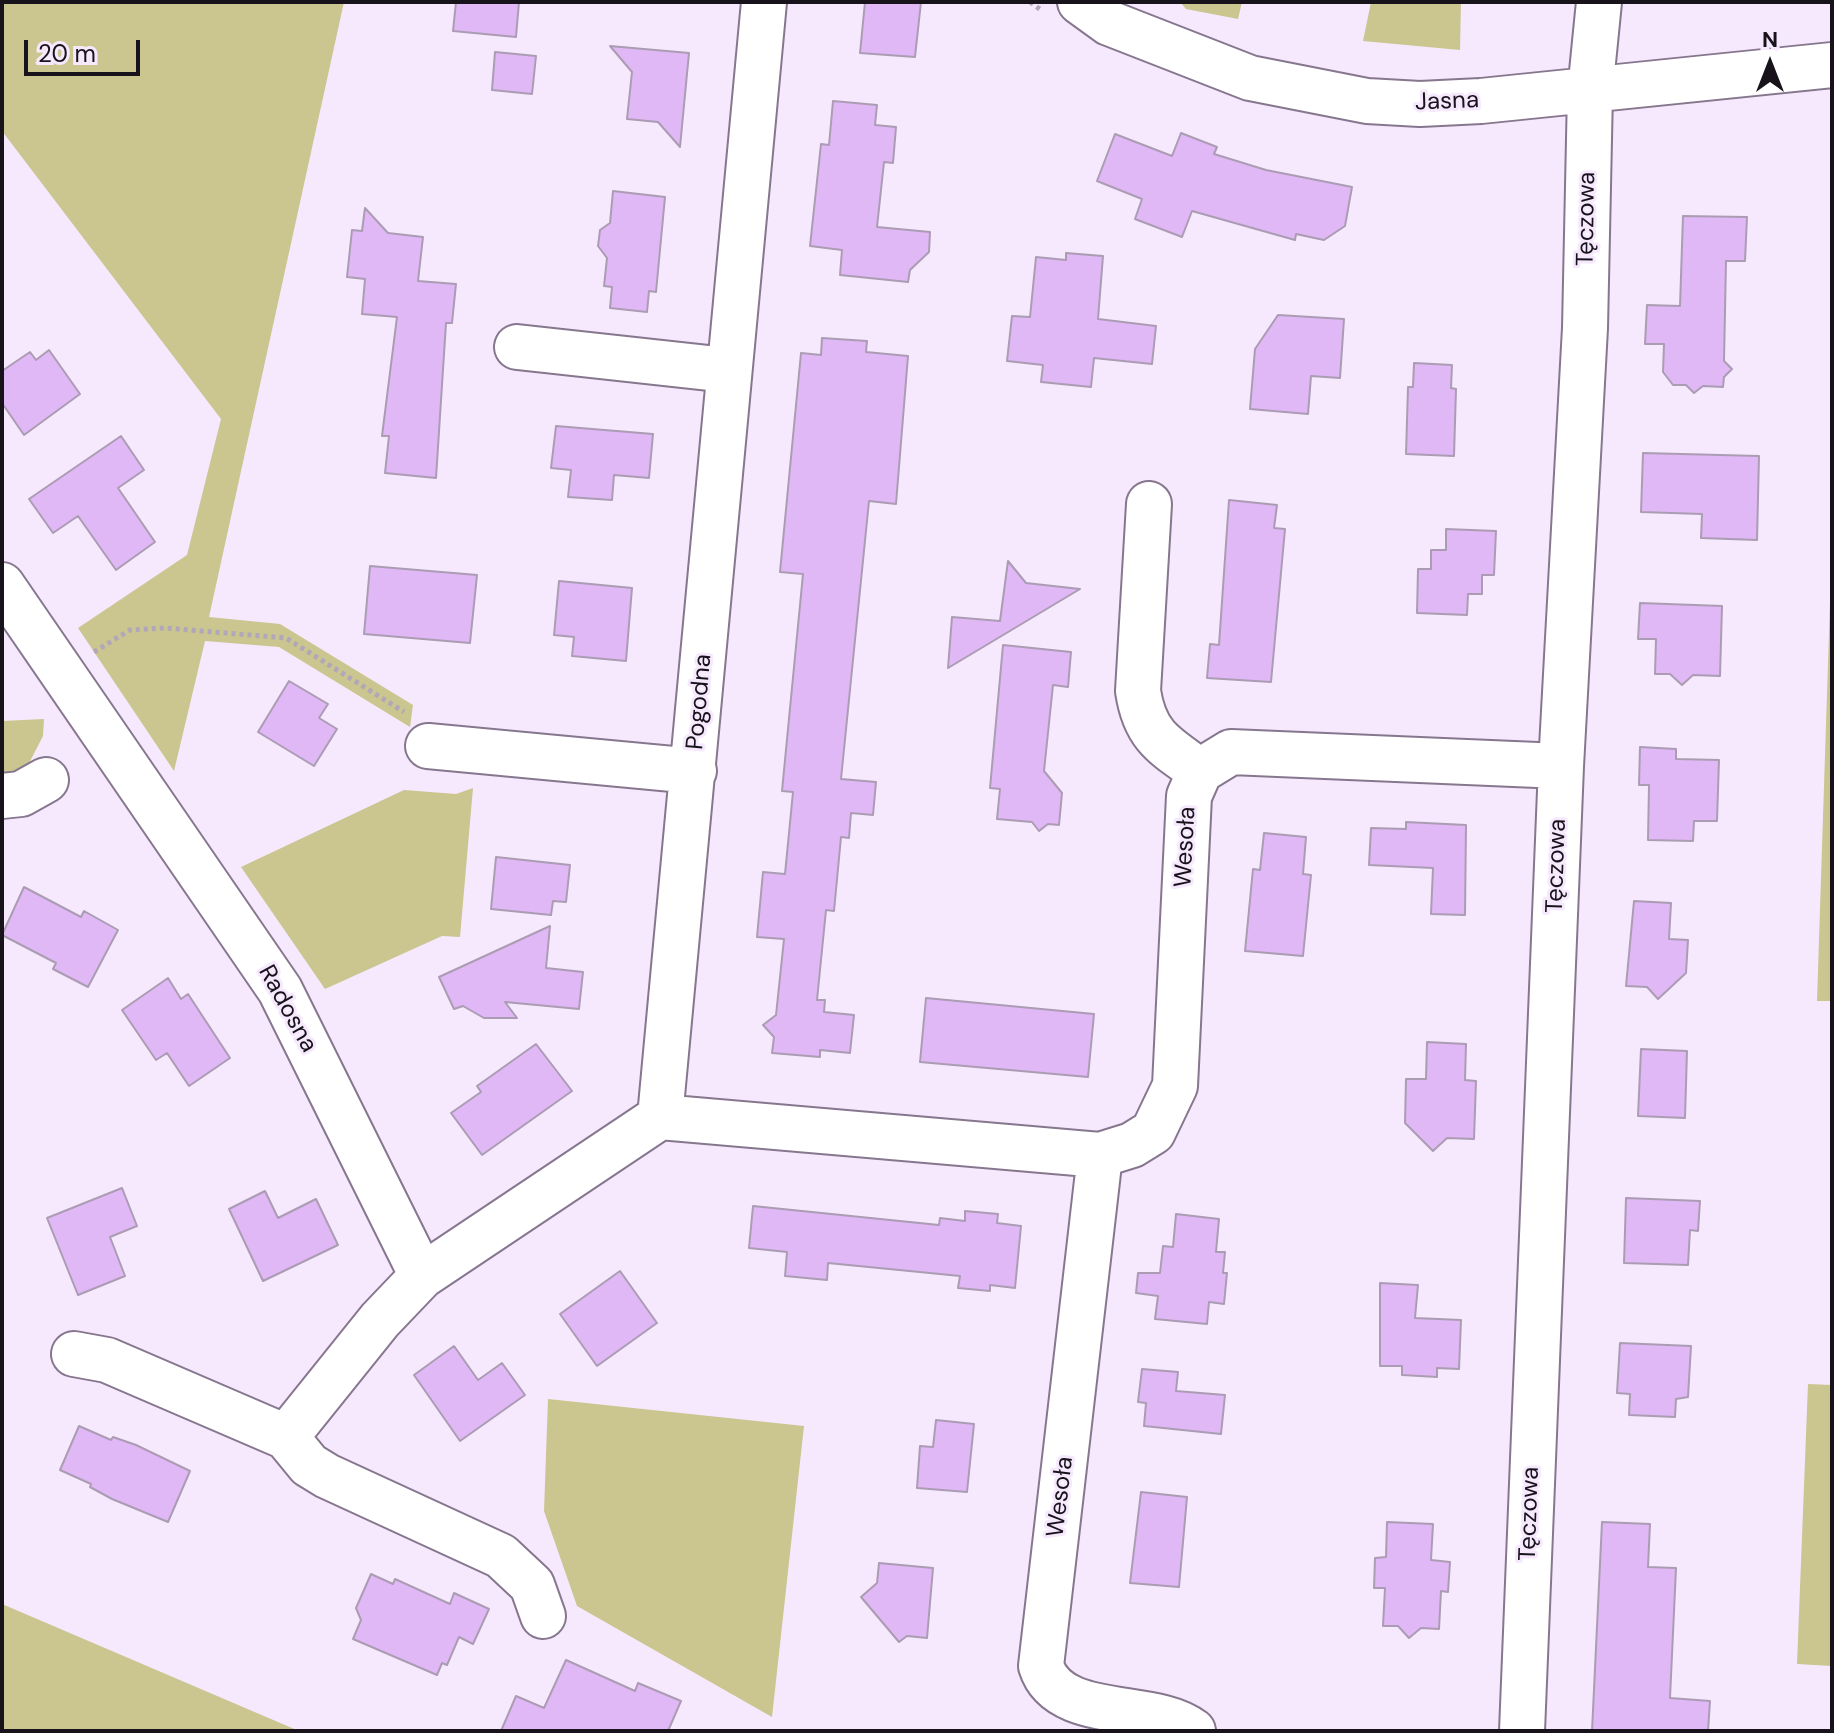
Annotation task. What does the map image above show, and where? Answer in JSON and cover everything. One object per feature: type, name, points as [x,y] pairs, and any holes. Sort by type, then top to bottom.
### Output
[{"type":"street","name":"Pogodna","points":[[660,1117],[694,771],[727,370],[764,2]]},
{"type":"street","name":"Jasna","points":[[1080,2],[1109,23],[1250,78],[1367,101],[1420,104],[1590,92],[1832,65]]},
{"type":"street","name":"Tęczowa","points":[[1522,1731],[1561,766],[1585,328],[1590,92],[1599,2]]},
{"type":"street","points":[[517,347],[727,370]]},
{"type":"street","points":[[1149,504],[1138,691],[1142,717],[1158,741],[1200,771],[1231,752],[1561,766]]},
{"type":"street","name":"Radosna","points":[[2,585],[280,990],[422,1276]]},
{"type":"street","points":[[428,746],[694,771]]},
{"type":"street","name":"Wesoła","points":[[660,1117],[1100,1155],[1132,1145],[1153,1132],[1175,1086],[1189,796],[1200,771]]},
{"type":"street","points":[[2,796],[21,794],[46,780]]},
{"type":"street","points":[[286,1437],[380,1320],[422,1276],[660,1117]]},
{"type":"street","name":"Wesoła","points":[[1100,1155],[1041,1666],[1047,1682],[1069,1697],[1110,1709],[1180,1721],[1193,1731]]},
{"type":"street","points":[[74,1354],[107,1360],[286,1437],[309,1465],[327,1476],[501,1556],[532,1585],[543,1616]]},
{"type":"path","points":[[64,672],[130,630],[166,628],[286,638],[420,721],[428,746]]},
{"type":"shaded area","points":[[2,2],[344,2],[209,617],[280,624],[413,705],[410,727],[279,647],[205,641],[174,771],[78,628],[187,555],[221,419],[2,131]]},
{"type":"shaded area","points":[[1180,2],[1242,2],[1238,19],[1186,9]]},
{"type":"shaded area","points":[[1371,2],[1461,2],[1460,50],[1363,41]]},
{"type":"shaded area","points":[[1832,540],[1832,1001],[1817,1001]]},
{"type":"shaded area","points":[[44,719],[43,736],[25,771],[2,775],[2,721]]},
{"type":"shaded area","points":[[473,788],[460,937],[442,936],[325,989],[241,867],[404,790],[456,794]]},
{"type":"shaded area","points":[[1808,1384],[1832,1385],[1832,1666],[1797,1664]]},
{"type":"shaded area","points":[[548,1399],[804,1426],[772,1717],[577,1606],[544,1511]]},
{"type":"shaded area","points":[[2,1604],[299,1731],[2,1731]]},
{"type":"building","points":[[456,2],[519,2],[516,37],[453,31]]},
{"type":"building","points":[[865,2],[921,2],[915,57],[860,53]]},
{"type":"building","points":[[610,46],[689,53],[680,147],[658,122],[627,119],[632,72]]},
{"type":"building","points":[[495,52],[536,56],[532,94],[492,90]]},
{"type":"building","points":[[833,101],[877,105],[875,125],[896,127],[893,163],[884,162],[877,227],[930,232],[929,252],[910,270],[908,282],[840,275],[842,250],[810,246],[821,144],[829,145]]},
{"type":"building","points":[[1181,133],[1217,147],[1214,154],[1266,170],[1352,187],[1345,226],[1324,240],[1296,234],[1295,240],[1192,211],[1182,237],[1135,219],[1142,199],[1097,181],[1115,134],[1172,156]]},
{"type":"building","points":[[613,191],[665,197],[656,292],[649,291],[647,312],[610,308],[612,287],[604,286],[607,258],[598,246],[600,230],[610,223]]},
{"type":"building","points":[[365,208],[388,233],[423,237],[418,281],[456,284],[452,323],[446,323],[436,478],[385,473],[389,436],[382,436],[397,317],[362,314],[365,279],[347,277],[352,230],[362,231]]},
{"type":"building","points":[[1683,216],[1747,217],[1745,261],[1726,261],[1724,361],[1732,369],[1724,377],[1723,387],[1703,386],[1694,393],[1686,385],[1673,385],[1663,372],[1664,344],[1645,344],[1647,305],[1680,306]]},
{"type":"building","points":[[1066,253],[1103,256],[1098,319],[1156,326],[1152,364],[1094,358],[1091,387],[1041,382],[1043,365],[1007,361],[1012,316],[1030,317],[1036,257],[1066,260]]},
{"type":"building","points":[[1278,315],[1344,319],[1340,378],[1311,376],[1308,414],[1250,409],[1255,349]]},
{"type":"building","points":[[822,338],[867,341],[866,352],[908,356],[896,504],[869,501],[841,779],[876,782],[873,815],[851,813],[849,838],[841,837],[834,911],[826,910],[817,1000],[825,1000],[824,1012],[854,1015],[850,1053],[820,1050],[820,1057],[772,1053],[774,1037],[763,1025],[776,1015],[784,939],[757,937],[763,872],[785,874],[793,792],[782,791],[803,574],[780,572],[801,353],[821,355]]},
{"type":"building","points":[[49,350],[80,394],[24,435],[2,403],[2,371],[30,352],[36,360]]},
{"type":"building","points":[[1414,363],[1452,365],[1451,388],[1456,389],[1454,456],[1406,454],[1408,387],[1413,387]]},
{"type":"building","points":[[556,426],[653,434],[649,478],[614,475],[612,500],[568,497],[571,470],[551,468]]},
{"type":"building","points":[[121,436],[144,470],[118,488],[155,542],[116,570],[78,516],[53,533],[29,499]]},
{"type":"building","points":[[1643,453],[1759,456],[1757,540],[1701,538],[1702,514],[1641,512]]},
{"type":"building","points":[[1229,500],[1277,505],[1274,528],[1285,529],[1271,682],[1207,678],[1210,644],[1219,645]]},
{"type":"building","points":[[1446,529],[1496,531],[1494,575],[1482,575],[1482,594],[1468,594],[1467,615],[1417,613],[1418,569],[1431,569],[1431,550],[1446,550]]},
{"type":"building","points":[[1008,561],[1026,583],[1080,589],[948,668],[952,617],[1000,621]]},
{"type":"building","points":[[370,566],[477,575],[470,643],[364,634]]},
{"type":"building","points":[[559,581],[632,588],[626,661],[572,656],[574,637],[554,635]]},
{"type":"building","points":[[1640,603],[1722,606],[1720,676],[1693,675],[1682,685],[1670,674],[1655,674],[1656,639],[1638,639]]},
{"type":"building","points":[[1003,645],[1071,652],[1068,687],[1053,685],[1044,771],[1062,793],[1059,825],[1048,824],[1039,831],[1032,822],[997,819],[1000,789],[990,788]]},
{"type":"building","points":[[289,681],[328,704],[319,718],[337,729],[314,766],[258,732]]},
{"type":"building","points":[[1640,747],[1676,749],[1676,759],[1719,760],[1717,821],[1694,821],[1693,841],[1648,840],[1649,785],[1639,785]]},
{"type":"building","points":[[1406,822],[1466,825],[1465,915],[1431,914],[1433,868],[1369,865],[1371,828],[1406,829]]},
{"type":"building","points":[[1264,833],[1306,837],[1303,874],[1311,875],[1303,956],[1245,951],[1253,869],[1260,870]]},
{"type":"building","points":[[496,857],[570,865],[566,902],[553,901],[551,915],[491,909]]},
{"type":"building","points":[[24,887],[81,917],[84,911],[118,930],[88,987],[53,969],[56,963],[2,935]]},
{"type":"building","points":[[1634,901],[1671,903],[1669,939],[1688,940],[1686,973],[1658,999],[1647,987],[1626,986]]},
{"type":"building","points":[[550,926],[546,968],[583,972],[579,1009],[505,1002],[517,1018],[484,1018],[463,1006],[454,1009],[439,977]]},
{"type":"building","points":[[168,978],[181,999],[188,994],[230,1058],[189,1086],[167,1053],[156,1060],[122,1010]]},
{"type":"building","points":[[926,998],[1094,1014],[1088,1077],[920,1062]]},
{"type":"building","points":[[1427,1042],[1466,1044],[1465,1080],[1476,1081],[1474,1139],[1447,1138],[1433,1151],[1405,1123],[1406,1079],[1426,1079]]},
{"type":"building","points":[[536,1044],[572,1091],[482,1155],[451,1113],[481,1092],[477,1086]]},
{"type":"building","points":[[1641,1049],[1687,1051],[1685,1118],[1638,1116]]},
{"type":"building","points":[[122,1188],[137,1226],[110,1237],[125,1276],[78,1295],[47,1218]]},
{"type":"building","points":[[265,1191],[278,1218],[316,1199],[338,1245],[263,1281],[229,1209]]},
{"type":"building","points":[[1626,1198],[1700,1201],[1698,1231],[1690,1230],[1688,1265],[1624,1263]]},
{"type":"building","points":[[753,1206],[939,1225],[940,1218],[965,1221],[965,1211],[998,1214],[997,1223],[1021,1226],[1015,1288],[990,1285],[990,1291],[958,1288],[960,1276],[828,1263],[827,1280],[785,1276],[787,1252],[749,1248]]},
{"type":"building","points":[[1176,1214],[1219,1219],[1216,1252],[1225,1252],[1223,1273],[1227,1273],[1224,1304],[1209,1302],[1207,1324],[1155,1319],[1158,1296],[1136,1293],[1138,1273],[1160,1273],[1163,1246],[1173,1247]]},
{"type":"building","points":[[620,1271],[657,1323],[597,1366],[560,1314]]},
{"type":"building","points":[[1380,1283],[1418,1285],[1415,1318],[1461,1320],[1459,1369],[1437,1368],[1437,1377],[1402,1375],[1402,1366],[1380,1366]]},
{"type":"building","points":[[1620,1343],[1691,1346],[1688,1397],[1676,1399],[1675,1417],[1629,1415],[1630,1394],[1617,1393]]},
{"type":"building","points":[[454,1346],[478,1380],[502,1363],[525,1395],[460,1441],[414,1375]]},
{"type":"building","points":[[1142,1369],[1178,1372],[1176,1391],[1225,1395],[1221,1434],[1144,1426],[1146,1403],[1138,1402]]},
{"type":"building","points":[[936,1420],[974,1424],[967,1492],[917,1488],[920,1446],[933,1447]]},
{"type":"building","points":[[79,1426],[111,1440],[113,1437],[136,1445],[190,1471],[168,1522],[112,1499],[90,1487],[91,1484],[60,1470]]},
{"type":"building","points":[[1141,1492],[1187,1497],[1179,1587],[1130,1583]]},
{"type":"building","points":[[1387,1522],[1433,1524],[1431,1560],[1450,1562],[1448,1592],[1441,1591],[1439,1629],[1421,1628],[1409,1638],[1398,1626],[1383,1626],[1385,1588],[1374,1588],[1375,1558],[1386,1557]]},
{"type":"building","points":[[1602,1522],[1650,1524],[1648,1567],[1676,1568],[1670,1698],[1710,1701],[1708,1731],[1592,1731]]},
{"type":"building","points":[[879,1563],[933,1568],[927,1638],[907,1636],[899,1642],[861,1597],[877,1583]]},
{"type":"building","points":[[371,1574],[393,1584],[395,1579],[450,1604],[454,1593],[489,1609],[473,1644],[459,1637],[447,1665],[442,1663],[437,1675],[353,1639],[361,1620],[356,1608]]},
{"type":"building","points":[[566,1660],[635,1691],[638,1683],[681,1701],[668,1731],[501,1731],[516,1696],[544,1708]]}]
